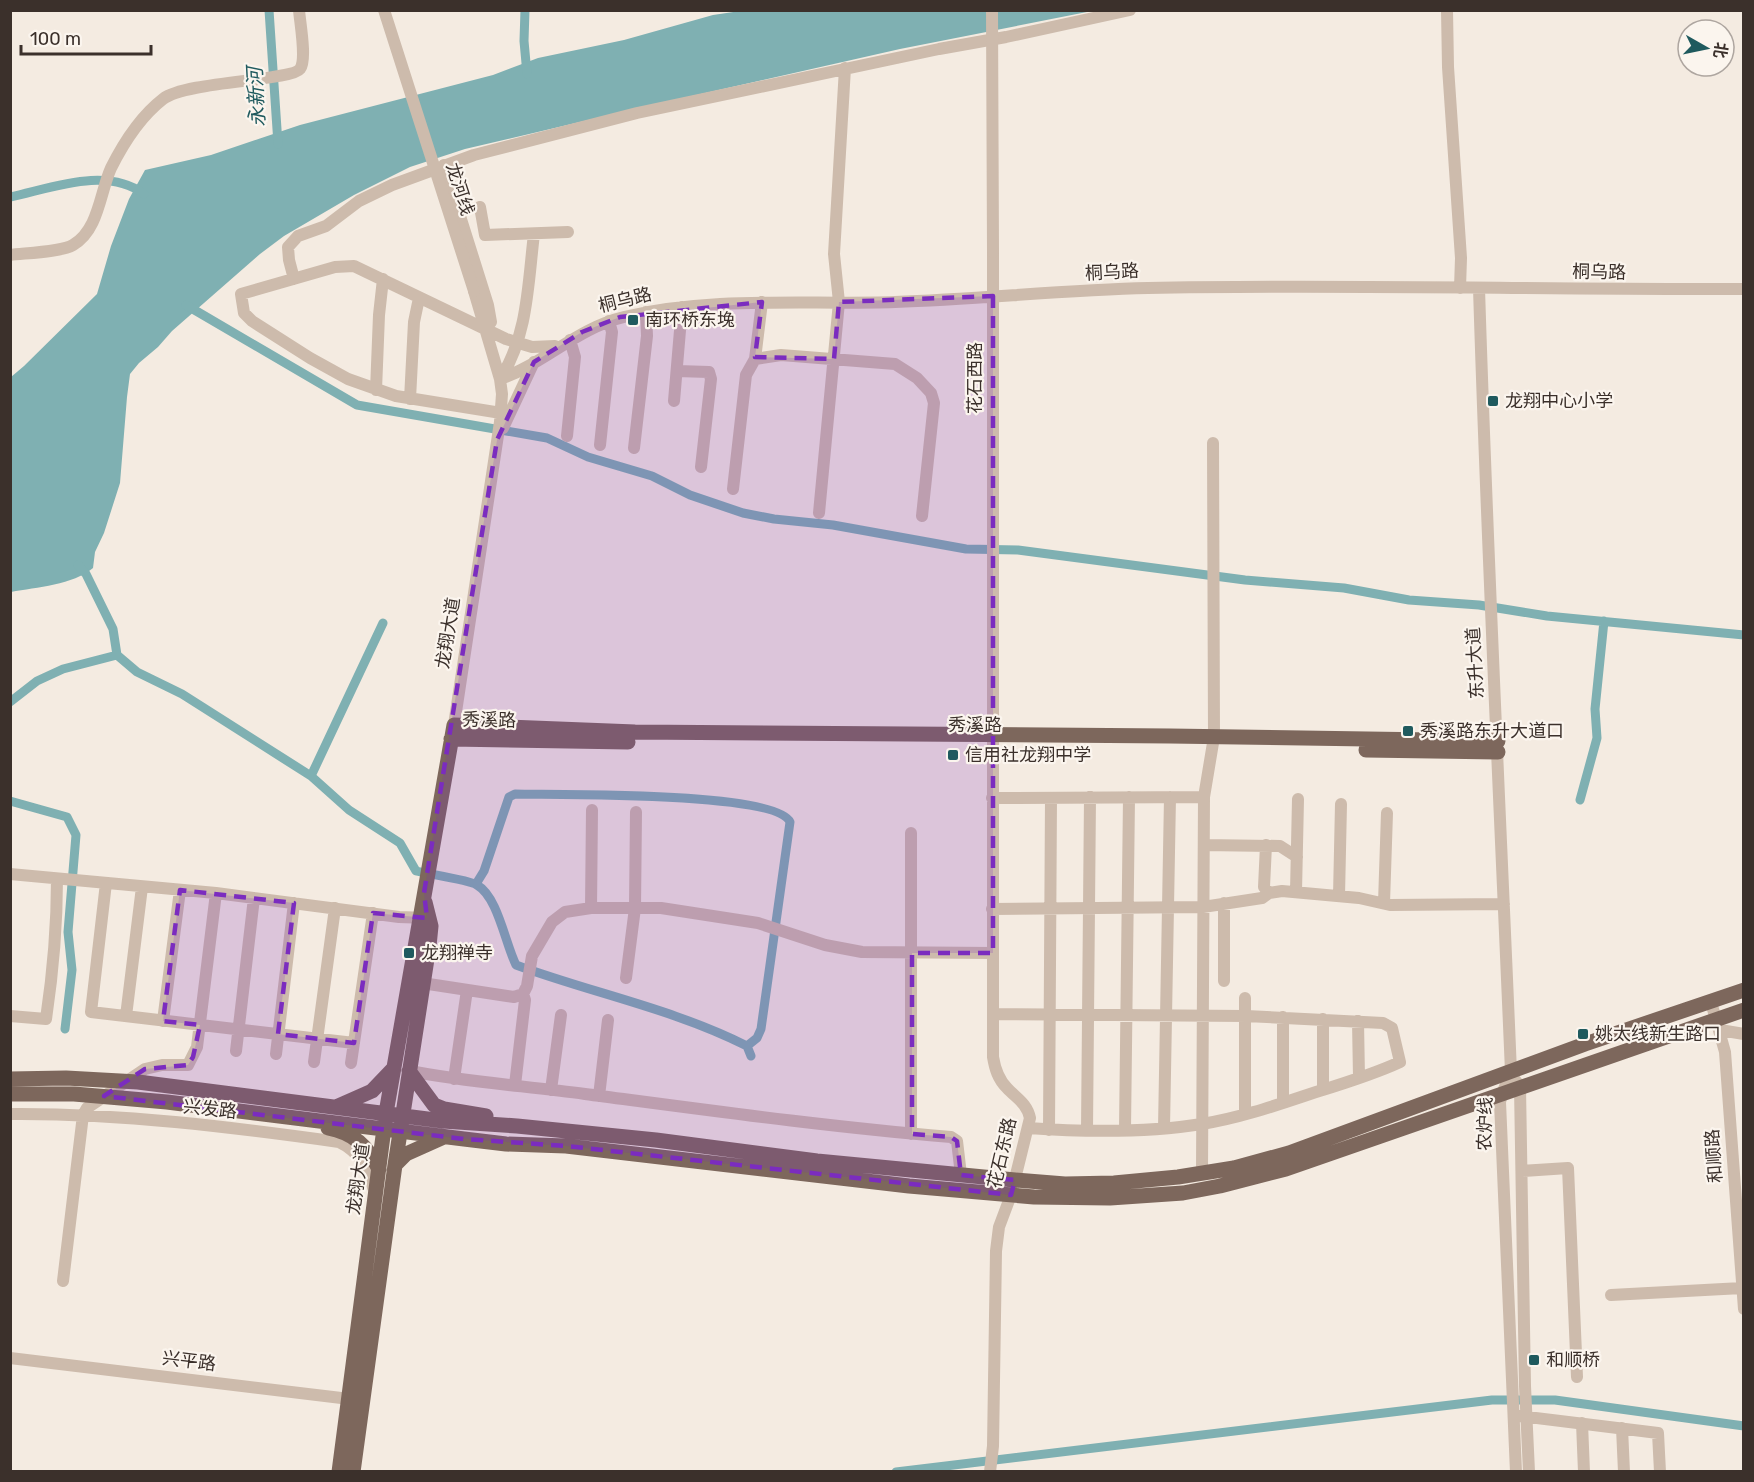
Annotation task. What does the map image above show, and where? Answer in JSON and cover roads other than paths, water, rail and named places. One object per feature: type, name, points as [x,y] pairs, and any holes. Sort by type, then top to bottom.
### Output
[{"type":"main road","name":"秀溪路","points":[[453,732],[635,732],[992,740],[1498,746]]},
{"type":"main road","name":"龙翔大道","points":[[339,1472],[355,1400],[395,1165],[394,1068],[424,918],[424,893],[453,732]]},
{"type":"main road","name":"龙翔大道","points":[[353,1472],[355,1400],[375,1194],[379,1169],[409,1071],[431,926],[424,918]]},
{"type":"main road","points":[[10,1094],[74,1094],[261,1113],[393,1122],[443,1121],[517,1126],[656,1140],[817,1161],[961,1175],[1013,1188],[1114,1183],[1234,1168],[1298,1150],[1743,990]]},
{"type":"main road","points":[[10,1079],[66,1078],[125,1081],[336,1107],[446,1137],[506,1144],[566,1146],[909,1186],[1013,1188],[1110,1198],[1183,1193],[1213,1188],[1314,1160],[1520,1087],[1718,1024],[1743,1010]]},
{"type":"main road","points":[[336,1107],[372,1091],[394,1068]]},
{"type":"main road","points":[[409,1071],[434,1105],[444,1109],[498,1118],[517,1126]]},
{"type":"main road","points":[[261,1113],[290,1122],[339,1130],[352,1136],[364,1145],[379,1169]]},
{"type":"main road","points":[[395,1165],[406,1154],[446,1137]]},
{"type":"street","points":[[10,255],[71,246],[87,232],[105,191],[110,171],[126,143],[145,116],[169,94],[254,79],[292,75],[301,67],[303,57],[299,10]]},
{"type":"street","name":"龙河线","points":[[384,10],[486,328],[500,379]]},
{"type":"street","name":"花石西路","points":[[992,10],[992,740]]},
{"type":"street","points":[[294,279],[288,247],[298,236],[326,226],[359,201],[392,185],[444,165],[503,147],[627,116],[845,68],[1130,10]]},
{"type":"street","points":[[1447,10],[1448,67],[1461,258],[1460,288]]},
{"type":"street","points":[[819,513],[839,302],[834,254],[845,68]]},
{"type":"street","points":[[444,165],[488,305],[490,322],[486,328]]},
{"type":"street","points":[[480,207],[485,235],[568,232]]},
{"type":"street","points":[[500,379],[518,343],[534,234]]},
{"type":"street","points":[[500,417],[410,399],[376,390],[348,379],[252,321],[244,313],[241,294],[346,265],[364,269],[419,298],[518,343],[532,347],[565,343],[574,348],[575,357],[567,436]]},
{"type":"street","points":[[376,390],[378,315],[383,279]]},
{"type":"street","name":"桐乌路","points":[[500,379],[518,373],[598,324],[646,312],[762,302],[894,302],[1145,288],[1743,289]]},
{"type":"street","name":"东升大道","points":[[1479,288],[1489,600],[1498,746],[1511,1072]]},
{"type":"street","points":[[410,399],[414,322],[419,298]]},
{"type":"street","points":[[733,489],[746,375],[755,359],[762,302]]},
{"type":"street","points":[[674,401],[682,308]]},
{"type":"street","points":[[634,448],[647,336],[646,312]]},
{"type":"street","points":[[600,445],[612,332],[609,321]]},
{"type":"street","points":[[755,359],[781,355],[895,364],[917,378],[931,393],[934,403],[922,516]]},
{"type":"street","points":[[497,440],[534,362]]},
{"type":"street","points":[[677,371],[709,372],[711,379],[701,467]]},
{"type":"street","name":"龙翔大道","points":[[453,732],[497,440],[500,417],[500,379]]},
{"type":"street","points":[[1202,1173],[1204,797],[1213,742],[1215,568],[1213,443]]},
{"type":"street","name":"花石东路","points":[[990,1472],[993,1446],[996,1251],[999,1227],[1013,1188],[1030,1118],[1028,1109],[1006,1087],[996,1073],[993,1057],[992,740]]},
{"type":"street","points":[[1125,1130],[1129,797]]},
{"type":"street","points":[[1164,1128],[1170,797]]},
{"type":"street","points":[[992,798],[1204,797]]},
{"type":"street","points":[[1049,1130],[1051,798]]},
{"type":"street","points":[[1087,1130],[1090,798]]},
{"type":"street","points":[[1296,892],[1298,798]]},
{"type":"street","points":[[1340,896],[1341,804]]},
{"type":"street","points":[[591,908],[592,810]]},
{"type":"street","points":[[626,978],[635,908],[636,812]]},
{"type":"street","points":[[1384,903],[1387,813]]},
{"type":"street","points":[[1280,846],[1297,831]]},
{"type":"street","points":[[911,832],[911,1134]]},
{"type":"street","points":[[1204,845],[1280,846],[1297,857]]},
{"type":"street","points":[[1266,845],[1264,887],[1269,893]]},
{"type":"street","points":[[10,874],[216,893],[424,918]]},
{"type":"street","points":[[10,1016],[46,1019],[53,972],[59,879]]},
{"type":"street","points":[[106,883],[92,1012],[354,1043]]},
{"type":"street","points":[[126,1016],[142,886]]},
{"type":"street","points":[[163,1021],[180,890]]},
{"type":"street","points":[[992,909],[1203,907],[1262,898],[1269,893],[1282,891],[1340,896],[1404,906],[1504,904]]},
{"type":"street","points":[[63,1281],[83,1115],[87,1108],[145,1069],[162,1065],[188,1065],[197,1047],[216,893]]},
{"type":"street","points":[[236,1051],[254,898]]},
{"type":"street","points":[[276,1054],[294,903]]},
{"type":"street","points":[[1224,903],[1224,981]]},
{"type":"street","points":[[314,1062],[334,908]]},
{"type":"street","points":[[515,1085],[525,1000],[523,994],[527,986],[532,956],[552,922],[565,912],[591,908],[661,908],[758,923],[843,949],[862,952],[993,953]]},
{"type":"street","points":[[351,1063],[373,913]]},
{"type":"street","points":[[422,983],[514,997],[523,994]]},
{"type":"street","points":[[454,1078],[467,990]]},
{"type":"street","points":[[1245,998],[1245,1114]]},
{"type":"street","name":"和顺路","points":[[1710,1002],[1725,1052],[1743,1310]]},
{"type":"street","points":[[993,1014],[1245,1016],[1383,1023],[1392,1028],[1400,1062],[1282,1103],[1201,1124],[1125,1130],[1028,1128]]},
{"type":"street","points":[[551,1090],[561,1015]]},
{"type":"street","points":[[1282,1103],[1283,1017]]},
{"type":"street","points":[[1323,1019],[1323,1090]]},
{"type":"street","points":[[599,1096],[608,1020]]},
{"type":"street","points":[[1358,1021],[1359,1078]]},
{"type":"street","points":[[1718,1024],[1743,1034]]},
{"type":"street","points":[[409,1071],[812,1123],[951,1137],[957,1141],[961,1175]]},
{"type":"street","name":"农炉线","points":[[1511,1072],[1520,1087],[1525,1386],[1529,1472]]},
{"type":"street","name":"农炉线","points":[[1511,1072],[1500,1102],[1516,1472]]},
{"type":"street","name":"兴发路","points":[[10,1114],[83,1115],[177,1123],[339,1142],[351,1148],[362,1161],[375,1194]]},
{"type":"street","points":[[1522,1171],[1568,1168],[1577,1377]]},
{"type":"street","points":[[1611,1295],[1742,1288]]},
{"type":"street","name":"兴平路","points":[[10,1358],[355,1400]]},
{"type":"street","points":[[1513,1413],[1526,1412],[1582,1423],[1658,1432],[1660,1472]]},
{"type":"street","points":[[1582,1423],[1584,1472]]},
{"type":"street","points":[[1622,1428],[1624,1472]]},
{"type":"water","points":[[740,11],[1092,11],[900,49],[465,149],[410,167],[354,195],[284,236],[260,254],[139,363],[130,374],[120,483],[104,533],[95,552],[93,568],[65,582],[11,592],[11,377],[97,294],[111,246],[129,199],[145,170],[211,155],[300,125],[493,75],[538,58],[624,40],[713,15]]},
{"type":"waterway","name":"永新河","points":[[269,10],[278,144]]},
{"type":"waterway","points":[[525,10],[524,41],[527,74]]},
{"type":"waterway","points":[[10,197],[61,185],[96,180],[113,181],[144,194]]},
{"type":"waterway","points":[[186,305],[357,405],[547,438],[588,457],[652,476],[690,495],[743,513],[774,519],[833,525],[966,549],[1018,550],[1245,580],[1344,588],[1409,600],[1479,605],[1547,616],[1744,635]]},
{"type":"waterway","points":[[78,565],[86,574],[113,629],[117,655],[137,672],[182,694],[311,776],[349,810],[400,843],[416,871],[477,885],[484,891],[496,910],[516,965],[691,1022],[747,1046],[751,1056]]},
{"type":"waterway","points":[[1580,800],[1597,738],[1595,709],[1604,621]]},
{"type":"waterway","points":[[311,776],[383,623]]},
{"type":"waterway","points":[[10,702],[37,681],[63,669],[117,655]]},
{"type":"waterway","points":[[476,884],[484,871],[509,797],[515,794],[615,795],[707,800],[747,805],[776,812],[790,822],[761,1029],[757,1038],[747,1046]]},
{"type":"waterway","points":[[10,801],[67,817],[76,835],[68,932],[72,970],[65,1029]]},
{"type":"waterway","points":[[896,1472],[1492,1400],[1555,1400],[1744,1426]]},
{"type":"place","name":"南环桥东堍","points":[[633,320]]},
{"type":"place","name":"龙翔中心小学","points":[[1493,401]]},
{"type":"place","name":"秀溪路东升大道口","points":[[1408,731]]},
{"type":"place","name":"信用社龙翔中学","points":[[953,755]]},
{"type":"place","name":"龙翔禅寺","points":[[409,953]]},
{"type":"place","name":"姚太线新生路口","points":[[1583,1034]]},
{"type":"place","name":"和顺桥","points":[[1534,1360]]}]
